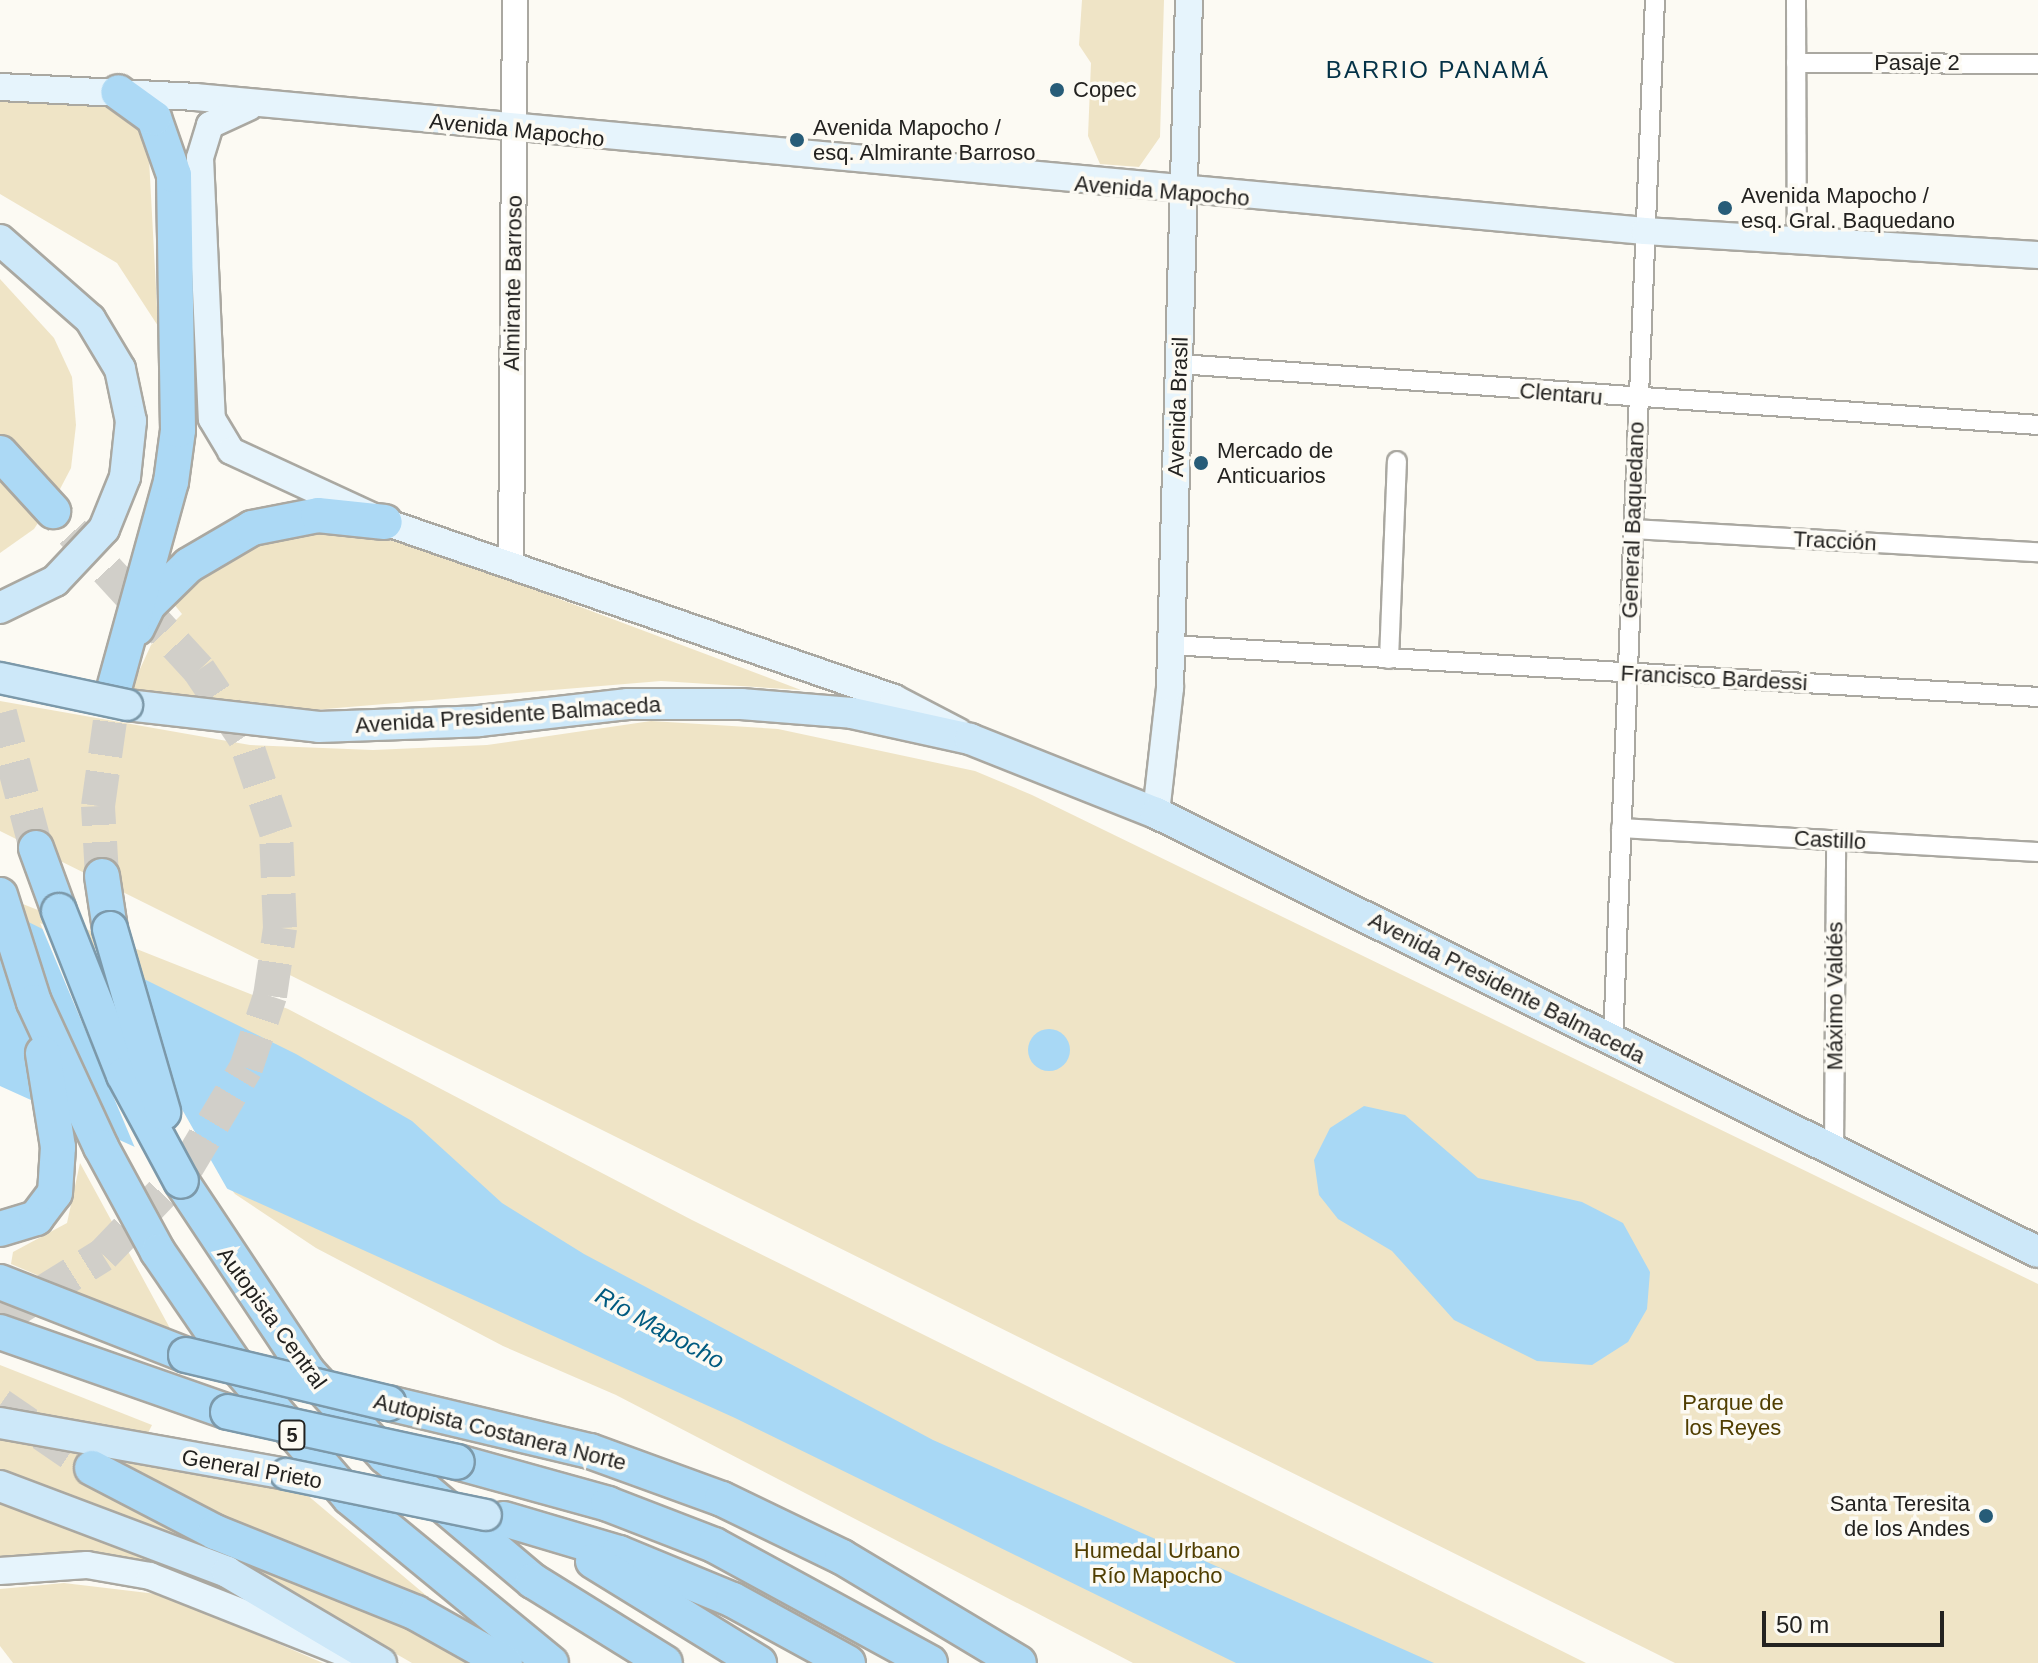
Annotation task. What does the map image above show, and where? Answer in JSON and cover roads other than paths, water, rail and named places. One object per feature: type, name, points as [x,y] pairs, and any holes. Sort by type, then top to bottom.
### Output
[{"type":"highway","points":[[118,92],[154,118],[174,175],[178,388],[171,482],[122,682]]},
{"type":"highway","points":[[0,453],[53,511]]},
{"type":"highway","points":[[122,682],[148,605],[189,565],[237,535],[294,517],[385,522]]},
{"type":"highway","name":"Autopista Central","points":[[36,848],[124,1075],[186,1187],[308,1372],[376,1447],[513,1566],[653,1656],[674,1663]]},
{"type":"highway","points":[[102,876],[110,929],[186,1187]]},
{"type":"highway","name":"5","points":[[0,895],[34,1002],[101,1147],[182,1289],[307,1452],[398,1542],[551,1663]]},
{"type":"highway","points":[[0,1229],[25,1223],[50,1205],[56,1134],[34,1002]]},
{"type":"highway","name":"Autopista Costanera Norte","points":[[0,1282],[186,1355],[590,1451],[722,1499],[842,1557],[1019,1663]]},
{"type":"highway","name":"Autopista Costanera Norte","points":[[0,1332],[228,1412],[457,1462],[573,1493],[702,1540],[930,1663]]},
{"type":"highway","points":[[92,1468],[215,1532],[416,1613],[505,1663]]},
{"type":"highway","points":[[495,1517],[603,1566],[759,1663]]},
{"type":"highway","points":[[495,1517],[619,1553],[733,1600],[848,1663]]},
{"type":"main road","name":"Avenida Brasil","points":[[1156,813],[1166,765],[1171,645],[1189,0]]},
{"type":"main road","name":"Avenida Mapocho","points":[[0,87],[260,103],[515,131],[1184,193],[1645,231],[2038,255]]},
{"type":"main road","name":"Avenida Presidente Balmaceda","points":[[260,103],[217,118],[201,143],[212,419],[231,451],[385,522],[894,698],[970,739],[1156,813],[2038,1252]]},
{"type":"main road","points":[[0,240],[90,319],[120,369],[131,421],[125,477],[104,529],[70,570],[6,606]]},
{"type":"main road","name":"Avenida Presidente Balmaceda","points":[[0,678],[122,682],[319,727],[479,721],[628,704],[741,704],[852,713],[970,739]]},
{"type":"main road","name":"General Prieto","points":[[0,1423],[286,1474],[495,1517]]},
{"type":"main road","points":[[0,1486],[227,1572],[381,1663]]},
{"type":"main road","points":[[0,1571],[87,1565],[150,1576],[369,1663]]},
{"type":"street","name":"Almirante Barroso","points":[[511,566],[515,0]]},
{"type":"street","name":"General Baquedano","points":[[1613,1040],[1655,0]]},
{"type":"street","points":[[1796,0],[1797,240]]},
{"type":"street","name":"Pasaje 2","points":[[1796,63],[2038,64]]},
{"type":"street","name":"Clentaru","points":[[1179,364],[1638,401],[2038,425]]},
{"type":"street","points":[[1389,659],[1397,461]]},
{"type":"street","name":"Tracción","points":[[1633,529],[2038,552]]},
{"type":"street","name":"Francisco Bardessi","points":[[1171,645],[2038,697]]},
{"type":"street","name":"Castillo","points":[[1621,828],[2038,852]]},
{"type":"street","name":"Máximo Valdés","points":[[1834,1151],[1836,841]]},
{"type":"water","name":"Río Mapocho","points":[[0,908],[296,1054],[412,1121],[502,1203],[584,1254],[933,1440],[1434,1663],[1236,1663],[735,1418],[0,1086]]},
{"type":"water","points":[[1049,1029],[1064,1035],[1070,1050],[1064,1065],[1049,1071],[1034,1065],[1028,1050],[1034,1035]]},
{"type":"water","points":[[1364,1106],[1405,1115],[1478,1178],[1582,1202],[1623,1223],[1650,1272],[1647,1309],[1628,1342],[1592,1365],[1537,1361],[1454,1320],[1392,1251],[1338,1219],[1319,1195],[1314,1160],[1330,1128]]},
{"type":"tunnel","points":[[0,1319],[103,1255],[187,1167],[246,1068],[270,996],[280,928],[276,832],[244,737],[199,670],[53,511]]},
{"type":"tunnel","points":[[102,876],[98,806],[115,685]]},
{"type":"tunnel","points":[[0,713],[36,848]]},
{"type":"tunnel","points":[[0,1405],[92,1468]]},
{"type":"place","name":"Copec","points":[[1057,90]]},
{"type":"place","name":"Avenida Mapocho / esq. Almirante Barroso","points":[[797,140]]},
{"type":"place","name":"Avenida Mapocho / esq. Gral. Baquedano","points":[[1725,208]]},
{"type":"place","name":"Mercado de Anticuarios","points":[[1201,463]]},
{"type":"place","name":"Santa Teresita de los Andes","points":[[1986,1516]]},
{"type":"district","name":"BARRIO PANAMÁ","points":[[1438,70]]},
{"type":"park label","name":"Parque de los Reyes","points":[[1733,1414]]},
{"type":"park label","name":"Humedal Urbano Río Mapocho","points":[[1157,1562]]}]
